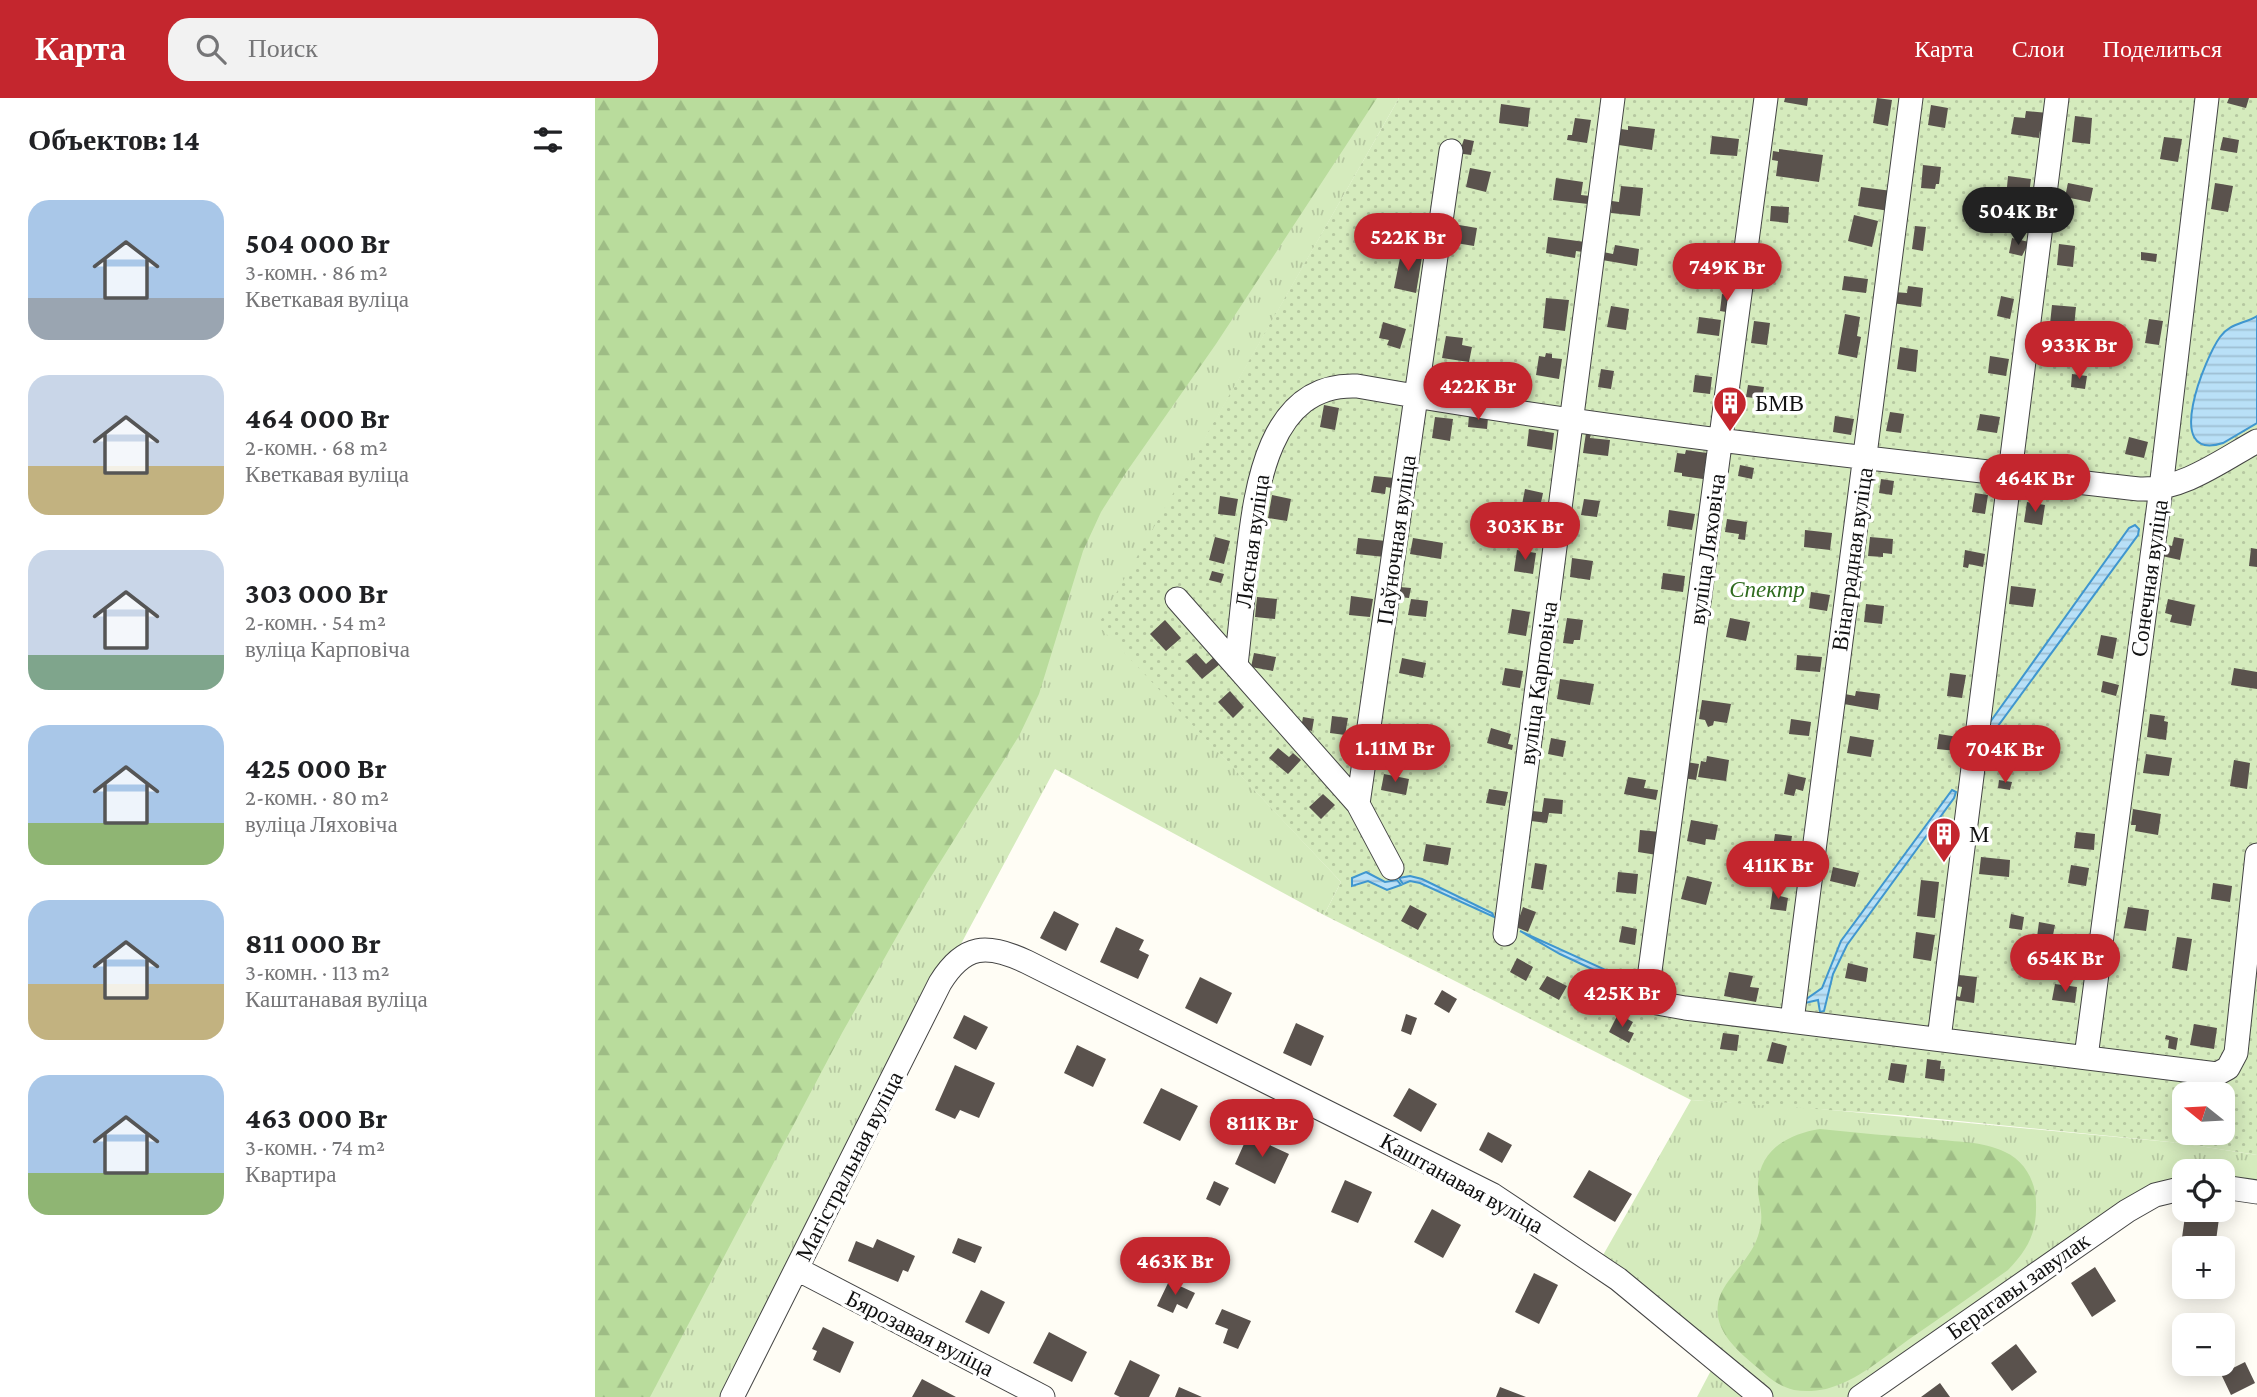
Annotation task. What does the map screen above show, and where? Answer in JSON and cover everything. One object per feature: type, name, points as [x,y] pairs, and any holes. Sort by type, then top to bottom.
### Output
[{"type":"street","name":"вуліца Карповіча","points":[[1505,934],[1573,420],[1612,98]]},
{"type":"street","name":"вуліца Ляховіча","points":[[1766,98],[1646,1001],[1792,1021]]},
{"type":"street","name":"Вінаградная вуліца","points":[[1792,1021],[1911,98]]},
{"type":"street","points":[[1939,1039],[2057,98]]},
{"type":"street","name":"Сонечная вуліца","points":[[2086,1057],[2161,488],[2207,98]]},
{"type":"street","name":"Паўночная вуліца","points":[[1358,804],[1451,151]]},
{"type":"street","name":"Лясная вуліца","points":[[1236,666],[1255,501],[1268,452],[1285,423],[1305,401],[1331,388],[1357,386],[1416,397]]},
{"type":"street","points":[[1416,397],[1866,460],[2139,489],[2161,488],[2181,482],[2257,441]]},
{"type":"street","points":[[1177,599],[1358,804],[1392,868]]},
{"type":"street","points":[[1792,1021],[2217,1074],[2228,1068],[2237,1046],[2257,855]]},
{"type":"street","name":"Магістральная вуліца","points":[[732,1397],[940,983],[950,967],[965,955],[980,949]]},
{"type":"street","name":"Каштанавая вуліца","points":[[980,949],[995,949],[1011,954],[1493,1195],[1618,1279],[1761,1397]]},
{"type":"street","points":[[2235,1189],[2257,1192]]},
{"type":"street","name":"Берагавы завулак","points":[[1860,1397],[2127,1210],[2155,1195],[2172,1191]]},
{"type":"street","name":"Бярозавая вуліца","points":[[797,1269],[1043,1397]]},
{"type":"green space","points":[[595,98],[1399,98],[1099,625],[1341,882],[1324,915],[1055,769],[940,983],[732,1397],[595,1397]]},
{"type":"green space","points":[[595,98],[1377,98],[1216,344],[1101,512],[1083,551],[1039,694],[1019,736],[927,883],[842,1033],[650,1397],[595,1397]]},
{"type":"green space","name":"Спектр","points":[[1399,98],[2257,98],[2257,1155],[2193,1145],[2235,1145],[2235,1082],[2172,1082],[2172,1142],[1899,1115],[1691,1100],[1324,915],[1341,882],[1098,625]]},
{"type":"green space","points":[[1691,1100],[1789,1106],[2172,1142],[2172,1145],[2193,1145],[2257,1155],[2257,1192],[2235,1189],[2235,1159],[2172,1159],[2172,1190],[1860,1397],[1697,1397],[1717,1359],[1598,1264]]},
{"type":"green space","points":[[1820,1129],[1969,1142],[1996,1148],[2012,1156],[2028,1173],[2035,1195],[2036,1214],[2030,1240],[2008,1270],[1859,1375],[1826,1389],[1802,1391],[1789,1389],[1775,1382],[1742,1354],[1723,1330],[1718,1310],[1722,1291],[1758,1236],[1761,1214],[1758,1184],[1764,1161],[1787,1139]]},
{"type":"water","points":[[2257,316],[2257,423],[2223,443],[2204,445],[2194,438],[2191,423],[2198,384],[2206,364],[2224,332]]},
{"type":"water","points":[[2135,525],[2139,529],[2138,535],[1995,730],[1988,731],[1988,725],[2129,528]]},
{"type":"water","points":[[1952,790],[1956,792],[1954,798],[1847,945],[1833,974],[1824,1011],[1820,1012],[1818,1000],[1805,1003],[1805,1000],[1822,988],[1841,941]]},
{"type":"water","points":[[1366,872],[1385,882],[1397,880],[1401,885],[1387,890],[1368,881],[1352,886],[1352,878]]},
{"type":"water","points":[[1410,876],[1422,879],[1492,913],[1494,917],[1420,883],[1410,881],[1403,884],[1399,878]]},
{"type":"water","points":[[1520,931],[1627,982],[1609,977],[1560,954]]},
{"type":"building","points":[[1785,98],[1808,98],[1807,106],[1784,102]]},
{"type":"building","points":[[1877,98],[1892,100],[1888,126],[1873,123]]},
{"type":"building","points":[[2229,98],[2249,98],[2246,108],[2227,103]]},
{"type":"building","points":[[1501,104],[1530,108],[1528,127],[1499,123]]},
{"type":"building","points":[[1931,105],[1948,108],[1945,128],[1928,125]]},
{"type":"building","points":[[2026,111],[2048,113],[2045,132],[2040,131],[2039,138],[2011,134],[2014,117],[2025,118]]},
{"type":"building","points":[[2075,116],[2092,118],[2090,144],[2072,142]]},
{"type":"building","points":[[1575,118],[1591,120],[1587,143],[1567,140],[1568,135],[1572,135]]},
{"type":"building","points":[[1628,126],[1655,129],[1652,150],[1612,144],[1614,128],[1628,130]]},
{"type":"building","points":[[1712,136],[1739,139],[1737,156],[1710,154]]},
{"type":"building","points":[[2164,137],[2182,139],[2178,162],[2160,159]]},
{"type":"building","points":[[2223,137],[2239,140],[2237,153],[2220,150]]},
{"type":"building","points":[[1464,139],[1474,141],[1471,155],[1456,153],[1458,145],[1462,145]]},
{"type":"building","points":[[1779,149],[1823,155],[1819,182],[1776,176],[1778,161],[1772,160],[1773,151],[1779,152]]},
{"type":"building","points":[[1923,165],[1941,167],[1939,184],[1936,184],[1935,189],[1921,188]]},
{"type":"building","points":[[1470,168],[1491,172],[1486,192],[1466,187]]},
{"type":"building","points":[[2008,176],[2031,179],[2028,201],[2006,198]]},
{"type":"building","points":[[1556,178],[1583,182],[1581,195],[1590,196],[1588,204],[1553,200]]},
{"type":"building","points":[[2068,183],[2093,188],[2090,202],[2065,197]]},
{"type":"building","points":[[2215,183],[2233,186],[2228,212],[2211,209]]},
{"type":"building","points":[[1621,186],[1643,188],[1640,216],[1611,213],[1612,201],[1619,202]]},
{"type":"building","points":[[1861,187],[1892,191],[1889,211],[1858,206]]},
{"type":"building","points":[[1771,206],[1789,207],[1788,223],[1770,221]]},
{"type":"building","points":[[1854,215],[1878,221],[1872,247],[1848,241]]},
{"type":"building","points":[[1459,225],[1477,228],[1474,246],[1456,243]]},
{"type":"building","points":[[1915,226],[1926,227],[1923,251],[1912,249]]},
{"type":"building","points":[[1548,237],[1585,242],[1583,252],[1576,251],[1575,258],[1546,253]]},
{"type":"building","points":[[2012,238],[2029,242],[2022,256],[2009,253]]},
{"type":"building","points":[[2059,244],[2075,246],[2073,267],[2057,265]]},
{"type":"building","points":[[1615,245],[1639,249],[1637,266],[1602,260],[1603,252],[1613,254]]},
{"type":"building","points":[[2141,252],[2157,254],[2156,262],[2141,260]]},
{"type":"building","points":[[1401,253],[1422,257],[1416,293],[1394,288]]},
{"type":"building","points":[[1701,255],[1726,258],[1723,283],[1697,279]]},
{"type":"building","points":[[1844,276],[1868,279],[1866,293],[1842,290]]},
{"type":"building","points":[[1908,286],[1923,288],[1921,307],[1892,303],[1894,292],[1907,293]]},
{"type":"building","points":[[1722,294],[1735,296],[1732,313],[1720,311]]},
{"type":"building","points":[[2001,296],[2014,299],[2010,319],[1997,316]]},
{"type":"building","points":[[1546,298],[1569,300],[1565,331],[1543,328]]},
{"type":"building","points":[[2052,305],[2076,307],[2074,327],[2050,324]]},
{"type":"building","points":[[1611,306],[1629,309],[1626,330],[1607,327]]},
{"type":"building","points":[[1845,314],[1860,317],[1857,336],[1861,337],[1857,358],[1838,354]]},
{"type":"building","points":[[1699,317],[1721,320],[1719,336],[1697,333]]},
{"type":"building","points":[[2149,319],[2163,321],[2159,345],[2145,343]]},
{"type":"building","points":[[1754,321],[1770,323],[1767,345],[1751,343]]},
{"type":"building","points":[[1383,322],[1406,329],[1400,349],[1387,345],[1389,340],[1379,338]]},
{"type":"building","points":[[1446,336],[1463,338],[1462,345],[1472,347],[1469,362],[1442,358]]},
{"type":"building","points":[[1900,347],[1918,350],[1916,372],[1897,369]]},
{"type":"building","points":[[1546,353],[1552,354],[1552,358],[1562,359],[1559,379],[1536,375],[1539,356],[1545,357]]},
{"type":"building","points":[[1990,356],[2009,359],[2006,376],[1988,373]]},
{"type":"building","points":[[1601,369],[1614,371],[1611,389],[1598,387]]},
{"type":"building","points":[[2072,374],[2087,376],[2085,389],[2071,387]]},
{"type":"building","points":[[1695,375],[1712,377],[1710,394],[1693,392]]},
{"type":"building","points":[[1748,385],[1764,387],[1762,399],[1746,397]]},
{"type":"building","points":[[1324,405],[1339,408],[1335,430],[1320,427]]},
{"type":"building","points":[[1890,412],[1904,414],[1901,433],[1886,431]]},
{"type":"building","points":[[1980,414],[2000,417],[1997,433],[1977,430]]},
{"type":"building","points":[[1469,415],[1488,418],[1487,429],[1468,427]]},
{"type":"building","points":[[1835,416],[1854,419],[1851,435],[1833,432]]},
{"type":"building","points":[[1435,417],[1453,419],[1450,441],[1432,438]]},
{"type":"building","points":[[1529,429],[1554,433],[1552,450],[1527,446]]},
{"type":"building","points":[[1586,433],[1591,434],[1590,438],[1610,440],[1608,456],[1583,453]]},
{"type":"building","points":[[2129,437],[2148,442],[2144,458],[2125,454]]},
{"type":"building","points":[[1686,450],[1707,453],[1703,479],[1674,472],[1677,453],[1685,454]]},
{"type":"building","points":[[1740,465],[1754,468],[1752,479],[1738,476]]},
{"type":"building","points":[[1374,476],[1394,478],[1392,488],[1386,487],[1385,494],[1371,492]]},
{"type":"building","points":[[1881,479],[1894,481],[1892,495],[1879,493]]},
{"type":"building","points":[[1525,489],[1543,493],[1539,513],[1521,510]]},
{"type":"building","points":[[1975,493],[1988,495],[1985,514],[1972,512]]},
{"type":"building","points":[[1272,495],[1291,499],[1287,521],[1268,518]]},
{"type":"building","points":[[1220,496],[1238,499],[1235,516],[1218,514]]},
{"type":"building","points":[[1584,499],[1600,501],[1597,517],[1581,515]]},
{"type":"building","points":[[2027,502],[2045,505],[2042,525],[2024,522]]},
{"type":"building","points":[[1669,510],[1695,514],[1692,530],[1667,526]]},
{"type":"building","points":[[1727,519],[1747,522],[1745,540],[1738,539],[1739,534],[1725,532]]},
{"type":"building","points":[[1805,530],[1832,533],[1830,550],[1804,547]]},
{"type":"building","points":[[1215,537],[1230,541],[1224,564],[1209,560]]},
{"type":"building","points":[[1870,537],[1893,539],[1892,554],[1883,553],[1883,557],[1868,556]]},
{"type":"building","points":[[2174,537],[2184,539],[2180,560],[2162,556],[2164,544],[2172,546]]},
{"type":"building","points":[[1358,538],[1386,541],[1385,557],[1356,554]]},
{"type":"building","points":[[1413,538],[1443,543],[1441,559],[1410,554]]},
{"type":"building","points":[[2251,548],[2257,549],[2257,567],[2249,566]]},
{"type":"building","points":[[1517,550],[1536,553],[1533,574],[1514,571]]},
{"type":"building","points":[[1965,550],[1985,554],[1983,567],[1969,564],[1968,568],[1963,567]]},
{"type":"building","points":[[1572,558],[1593,561],[1590,580],[1570,577]]},
{"type":"building","points":[[1212,571],[1224,574],[1221,583],[1209,580]]},
{"type":"building","points":[[1663,573],[1685,576],[1683,592],[1661,589]]},
{"type":"building","points":[[2011,586],[2036,589],[2033,607],[2009,604]]},
{"type":"building","points":[[1400,587],[1411,588],[1409,598],[1399,597]]},
{"type":"building","points":[[1811,592],[1830,595],[1827,611],[1809,608]]},
{"type":"building","points":[[1351,596],[1373,599],[1370,617],[1349,615]]},
{"type":"building","points":[[1257,597],[1277,599],[1275,619],[1255,617]]},
{"type":"building","points":[[1411,599],[1428,601],[1426,617],[1408,615]]},
{"type":"building","points":[[2168,599],[2195,605],[2191,626],[2170,622],[2172,615],[2165,613]]},
{"type":"building","points":[[1866,604],[1884,606],[1882,624],[1864,622]]},
{"type":"building","points":[[1512,609],[1530,612],[1526,636],[1508,633]]},
{"type":"building","points":[[1567,618],[1583,620],[1580,640],[1574,640],[1573,644],[1563,643]]},
{"type":"building","points":[[1730,618],[1750,622],[1746,641],[1726,637]]},
{"type":"building","points":[[1165,620],[1181,638],[1166,651],[1150,634]]},
{"type":"building","points":[[2101,635],[2117,638],[2113,659],[2097,655]]},
{"type":"building","points":[[1196,653],[1206,664],[1214,657],[1220,664],[1202,679],[1186,661]]},
{"type":"building","points":[[1254,653],[1276,657],[1273,671],[1251,667]]},
{"type":"building","points":[[1797,655],[1822,657],[1820,672],[1796,670]]},
{"type":"building","points":[[1402,658],[1426,663],[1423,678],[1399,673]]},
{"type":"building","points":[[1505,668],[1523,671],[1520,688],[1502,685]]},
{"type":"building","points":[[2234,668],[2257,672],[2257,689],[2231,685]]},
{"type":"building","points":[[1950,673],[1966,675],[1962,698],[1947,696]]},
{"type":"building","points":[[1560,679],[1594,684],[1590,705],[1557,699]]},
{"type":"building","points":[[2103,681],[2119,685],[2116,696],[2101,692]]},
{"type":"building","points":[[1230,691],[1244,707],[1233,718],[1218,702]]},
{"type":"building","points":[[1856,691],[1880,694],[1878,710],[1838,703],[1840,693],[1855,696]]},
{"type":"building","points":[[1702,700],[1731,704],[1727,723],[1714,721],[1713,725],[1708,727],[1705,720],[1699,719]]},
{"type":"building","points":[[2150,714],[2165,716],[2164,721],[2168,722],[2166,740],[2147,737]]},
{"type":"building","points":[[1332,716],[1348,718],[1345,735],[1330,733]]},
{"type":"building","points":[[1303,717],[1314,719],[1312,731],[1301,728]]},
{"type":"building","points":[[1791,719],[1811,722],[1809,736],[1789,734]]},
{"type":"building","points":[[1491,728],[1511,734],[1508,744],[1513,745],[1512,750],[1487,743]]},
{"type":"building","points":[[1939,734],[1958,737],[1956,751],[1937,749]]},
{"type":"building","points":[[1850,736],[1874,740],[1871,757],[1847,753]]},
{"type":"building","points":[[1551,738],[1566,741],[1563,757],[1548,754]]},
{"type":"building","points":[[1278,748],[1289,757],[1293,753],[1301,760],[1288,774],[1269,758]]},
{"type":"building","points":[[2146,754],[2172,758],[2169,776],[2143,773]]},
{"type":"building","points":[[1707,756],[1729,760],[1726,781],[1698,777],[1701,761],[1706,762]]},
{"type":"building","points":[[2234,760],[2250,763],[2247,789],[2230,786]]},
{"type":"building","points":[[1686,762],[1699,764],[1696,780],[1683,778]]},
{"type":"building","points":[[1384,774],[1409,779],[1406,795],[1381,790]]},
{"type":"building","points":[[1788,774],[1806,778],[1803,791],[1796,789],[1794,796],[1784,794]]},
{"type":"building","points":[[1628,777],[1646,780],[1644,788],[1658,790],[1656,800],[1624,794]]},
{"type":"building","points":[[1999,780],[2012,782],[2010,790],[1998,788]]},
{"type":"building","points":[[1489,789],[1508,792],[1505,806],[1486,803]]},
{"type":"building","points":[[1323,794],[1335,805],[1321,819],[1309,807]]},
{"type":"building","points":[[1544,798],[1563,800],[1562,814],[1549,813],[1547,823],[1531,821],[1532,811],[1542,812]]},
{"type":"building","points":[[2133,809],[2161,814],[2158,835],[2135,831],[2136,825],[2131,825]]},
{"type":"building","points":[[1691,820],[1718,825],[1715,840],[1706,839],[1705,845],[1687,841]]},
{"type":"building","points":[[1640,830],[1660,832],[1657,855],[1638,852]]},
{"type":"building","points":[[2076,832],[2095,834],[2094,850],[2074,848]]},
{"type":"building","points":[[1775,834],[1792,836],[1789,856],[1772,854]]},
{"type":"building","points":[[1426,844],[1451,848],[1448,865],[1423,861]]},
{"type":"building","points":[[1981,857],[2010,860],[2009,877],[1979,874]]},
{"type":"building","points":[[1535,863],[1547,865],[1543,890],[1531,888]]},
{"type":"building","points":[[2071,865],[2089,868],[2086,886],[2068,883]]},
{"type":"building","points":[[1833,867],[1859,873],[1855,887],[1830,881]]},
{"type":"building","points":[[1618,872],[1638,874],[1636,894],[1616,892]]},
{"type":"building","points":[[1687,876],[1712,882],[1706,905],[1681,899]]},
{"type":"building","points":[[1921,880],[1939,882],[1935,918],[1917,916]]},
{"type":"building","points":[[2213,883],[2232,886],[2230,902],[2211,899]]},
{"type":"building","points":[[1773,888],[1781,889],[1780,896],[1788,898],[1786,911],[1770,909]]},
{"type":"building","points":[[1410,905],[1427,914],[1418,930],[1401,921]]},
{"type":"building","points":[[1523,907],[1536,912],[1528,932],[1516,927]]},
{"type":"building","points":[[2128,907],[2149,910],[2146,931],[2124,928]]},
{"type":"building","points":[[1054,911],[1079,924],[1066,951],[1040,938]]},
{"type":"building","points":[[2011,914],[2024,917],[2022,930],[2009,928]]},
{"type":"building","points":[[2039,922],[2055,925],[2052,940],[2037,937]]},
{"type":"building","points":[[1622,926],[1637,929],[1635,945],[1619,942]]},
{"type":"building","points":[[1116,927],[1144,940],[1139,950],[1149,955],[1138,979],[1100,962]]},
{"type":"building","points":[[1916,932],[1935,935],[1931,961],[1913,958]]},
{"type":"building","points":[[2177,937],[2192,939],[2187,971],[2172,968]]},
{"type":"building","points":[[1517,958],[1533,967],[1526,981],[1510,972]]},
{"type":"building","points":[[1848,963],[1868,968],[1866,982],[1845,978]]},
{"type":"building","points":[[1729,972],[1753,976],[1750,987],[1759,988],[1756,1002],[1724,996]]},
{"type":"building","points":[[1959,975],[1977,977],[1974,1003],[1955,1000],[1956,996],[1960,997],[1962,987],[1957,986]]},
{"type":"building","points":[[1547,976],[1567,986],[1559,1000],[1539,989]]},
{"type":"building","points":[[1200,977],[1232,993],[1217,1024],[1185,1008]]},
{"type":"building","points":[[2055,984],[2077,987],[2075,1003],[2052,1000]]},
{"type":"building","points":[[1442,990],[1457,999],[1449,1013],[1434,1004]]},
{"type":"building","points":[[1406,1014],[1417,1018],[1411,1035],[1401,1031]]},
{"type":"building","points":[[1618,1014],[1633,1022],[1628,1031],[1634,1033],[1629,1043],[1609,1032]]},
{"type":"building","points":[[964,1015],[988,1027],[976,1050],[953,1038]]},
{"type":"building","points":[[1296,1023],[1324,1036],[1311,1066],[1283,1053]]},
{"type":"building","points":[[2194,1024],[2217,1028],[2214,1049],[2190,1045]]},
{"type":"building","points":[[1723,1033],[1739,1035],[1737,1051],[1720,1049]]},
{"type":"building","points":[[2166,1035],[2178,1038],[2176,1050],[2168,1048],[2169,1040],[2165,1039]]},
{"type":"building","points":[[1772,1042],[1787,1046],[1783,1064],[1767,1061]]},
{"type":"building","points":[[1077,1045],[1106,1059],[1093,1087],[1064,1073]]},
{"type":"building","points":[[1927,1059],[1941,1061],[1940,1069],[1945,1069],[1944,1081],[1925,1078]]},
{"type":"building","points":[[1891,1063],[1907,1065],[1904,1083],[1888,1080]]},
{"type":"building","points":[[955,1065],[995,1083],[979,1118],[960,1110],[955,1119],[935,1110]]},
{"type":"building","points":[[1161,1088],[1198,1106],[1180,1141],[1143,1123]]},
{"type":"building","points":[[1409,1088],[1437,1104],[1421,1132],[1393,1116]]},
{"type":"building","points":[[1488,1132],[1512,1145],[1502,1163],[1479,1150]]},
{"type":"building","points":[[1248,1135],[1289,1154],[1275,1184],[1235,1164]]},
{"type":"building","points":[[1589,1170],[1632,1194],[1615,1222],[1573,1197]]},
{"type":"building","points":[[1345,1180],[1372,1192],[1358,1223],[1331,1212]]},
{"type":"building","points":[[1214,1181],[1229,1188],[1220,1206],[1206,1199]]},
{"type":"building","points":[[1432,1209],[1461,1225],[1443,1258],[1414,1242]]},
{"type":"building","points":[[2184,1222],[2219,1222],[2217,1236],[2182,1236]]},
{"type":"building","points":[[958,1238],[982,1247],[975,1263],[952,1253]]},
{"type":"building","points":[[877,1239],[915,1256],[908,1272],[903,1270],[898,1282],[848,1261],[856,1241],[873,1248]]},
{"type":"building","points":[[2095,1267],[2116,1301],[2092,1317],[2071,1283]]},
{"type":"building","points":[[1534,1273],[1558,1285],[1539,1324],[1515,1312]]},
{"type":"building","points":[[1169,1281],[1195,1293],[1187,1309],[1177,1304],[1173,1313],[1157,1306]]},
{"type":"building","points":[[981,1290],[1005,1302],[989,1334],[965,1322]]},
{"type":"building","points":[[1222,1309],[1251,1321],[1238,1349],[1223,1343],[1228,1329],[1215,1324]]},
{"type":"building","points":[[823,1327],[854,1342],[840,1373],[813,1360],[817,1351],[812,1349]]},
{"type":"building","points":[[1049,1332],[1087,1352],[1072,1382],[1033,1363]]},
{"type":"building","points":[[2016,1344],[2037,1372],[2012,1391],[1991,1363]]},
{"type":"building","points":[[1130,1360],[1160,1375],[1149,1397],[1120,1397],[1114,1394]]},
{"type":"building","points":[[2245,1362],[2255,1383],[2231,1395],[2222,1376],[2235,1376],[2235,1367]]},
{"type":"building","points":[[922,1379],[956,1397],[912,1397]]},
{"type":"building","points":[[1940,1383],[1950,1397],[1921,1397]]},
{"type":"building","points":[[1179,1387],[1202,1397],[1175,1397]]},
{"type":"building","points":[[1500,1387],[1526,1397],[1496,1397]]},
{"type":"place","name":"БМВ","points":[[1730,433]]},
{"type":"place","name":"М","points":[[1944,864]]}]
